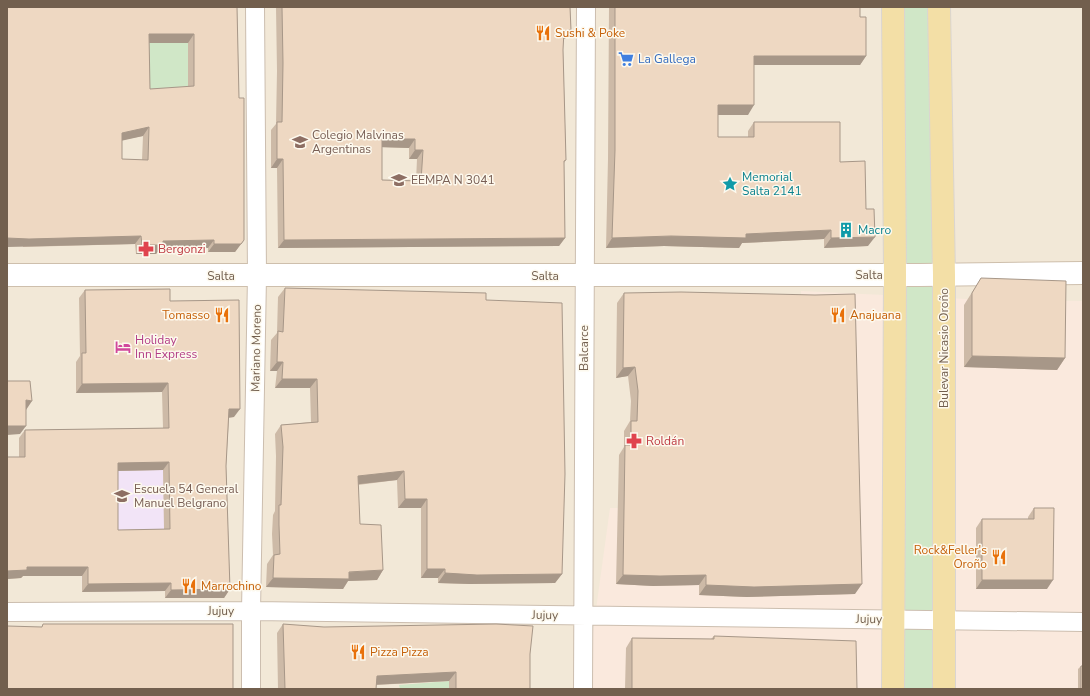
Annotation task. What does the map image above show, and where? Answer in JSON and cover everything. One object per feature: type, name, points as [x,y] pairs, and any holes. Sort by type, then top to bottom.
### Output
[{"type":"main road","points":[[893,7],[895,276],[892,620],[893,689]]},
{"type":"main road","name":"Bulevar Nicasio Oroño","points":[[939,7],[944,275],[944,689]]},
{"type":"main road","name":"Salta","points":[[7,275],[895,276],[1083,274]]},
{"type":"street","name":"Mariano Moreno","points":[[251,689],[257,276],[255,7]]},
{"type":"street","name":"Balcarce","points":[[583,689],[582,616],[586,7]]},
{"type":"street","name":"Jujuy","points":[[7,612],[251,611],[1083,622]]},
{"type":"shaded area","points":[[7,7],[1083,7],[1083,689],[7,689]]},
{"type":"shaded area","points":[[801,291],[987,300],[1083,301],[1083,689],[585,689],[610,508],[697,508],[804,505]]},
{"type":"shaded area","name":"Escuela 54 General Manuel Belgrano","points":[[163,436],[165,591],[82,592],[80,437]]},
{"type":"green space","points":[[893,7],[939,7],[944,689],[893,689]]},
{"type":"green space","points":[[143,43],[188,43],[188,95],[144,98]]},
{"type":"green space","points":[[449,681],[449,689],[400,689],[399,685]]},
{"type":"building","points":[[7,7],[237,7],[239,98],[244,98],[244,240],[241,244],[214,244],[214,240],[163,241],[163,245],[142,245],[141,236],[29,239],[7,238]],"holes":[[[149,34],[194,34],[194,86],[150,89]],[[149,127],[148,160],[122,159],[122,133]]]},
{"type":"building","points":[[282,7],[570,7],[571,30],[564,31],[563,50],[566,160],[564,161],[565,238],[284,240],[283,159],[277,159],[277,122],[282,122]],"holes":[[[382,139],[415,139],[415,150],[423,150],[421,181],[382,180]]]},
{"type":"building","points":[[615,7],[860,7],[860,17],[866,17],[866,56],[754,56],[754,105],[718,105],[718,137],[754,137],[754,122],[840,122],[840,162],[865,161],[866,209],[874,209],[875,237],[831,238],[831,230],[746,234],[746,238],[671,236],[612,238],[615,150]]},
{"type":"building","points":[[981,278],[1066,281],[1065,358],[972,356],[972,293]]},
{"type":"building","points":[[285,288],[486,293],[486,300],[562,303],[565,474],[562,574],[477,575],[445,573],[445,569],[427,569],[427,499],[405,499],[404,471],[358,476],[360,524],[381,525],[383,570],[349,572],[349,579],[273,578],[274,555],[280,554],[279,505],[281,505],[283,447],[281,425],[318,422],[317,379],[282,379],[283,362],[277,362],[278,331],[283,332]]},
{"type":"building","points":[[170,289],[170,301],[239,300],[240,409],[229,409],[226,466],[230,589],[171,590],[171,583],[88,584],[88,567],[27,567],[27,570],[7,571],[7,457],[25,457],[25,430],[169,428],[168,383],[82,384],[82,353],[86,353],[85,290]],"holes":[[[169,462],[170,529],[118,530],[118,463]]]},
{"type":"building","points":[[681,292],[815,295],[855,294],[862,584],[754,587],[706,585],[706,575],[623,575],[625,445],[631,445],[631,421],[637,421],[638,391],[635,367],[623,368],[624,293]]},
{"type":"building","points":[[7,381],[30,381],[32,401],[26,400],[26,426],[7,426]]},
{"type":"building","points":[[1034,508],[1054,508],[1053,580],[982,580],[982,519],[1034,519]]},
{"type":"building","points":[[43,624],[233,624],[233,689],[7,689],[7,626],[42,627]]},
{"type":"building","points":[[283,624],[324,627],[496,624],[533,626],[530,654],[530,689],[456,689],[456,672],[377,676],[376,689],[285,689]]},
{"type":"building","points":[[714,636],[856,641],[857,689],[632,689],[632,638],[714,639]]},
{"type":"building","points":[[1081,666],[1083,666],[1083,689],[1081,689]]},
{"type":"place","name":"Sushi & Poke","points":[[543,33]]},
{"type":"place","name":"La Gallega","points":[[626,59]]},
{"type":"place","name":"Colegio Malvinas Argentinas","points":[[300,142]]},
{"type":"place","name":"EEMPA N 3041","points":[[399,180]]},
{"type":"place","name":"Memorial Salta 2141","points":[[730,184]]},
{"type":"place","name":"Macro","points":[[846,230]]},
{"type":"place","name":"Bergonzi","points":[[146,249]]},
{"type":"place","name":"Tomasso","points":[[222,315]]},
{"type":"place","name":"Anajuana","points":[[838,315]]},
{"type":"place","name":"Holiday Inn Express","points":[[123,347]]},
{"type":"place","name":"Roldán","points":[[634,441]]},
{"type":"place","name":"Escuela 54 General Manuel Belgrano","points":[[122,496]]},
{"type":"place","name":"Rock&Feller's Oroño","points":[[999,557]]},
{"type":"place","name":"Marrochino","points":[[189,586]]},
{"type":"place","name":"Pizza Pizza","points":[[358,652]]}]
